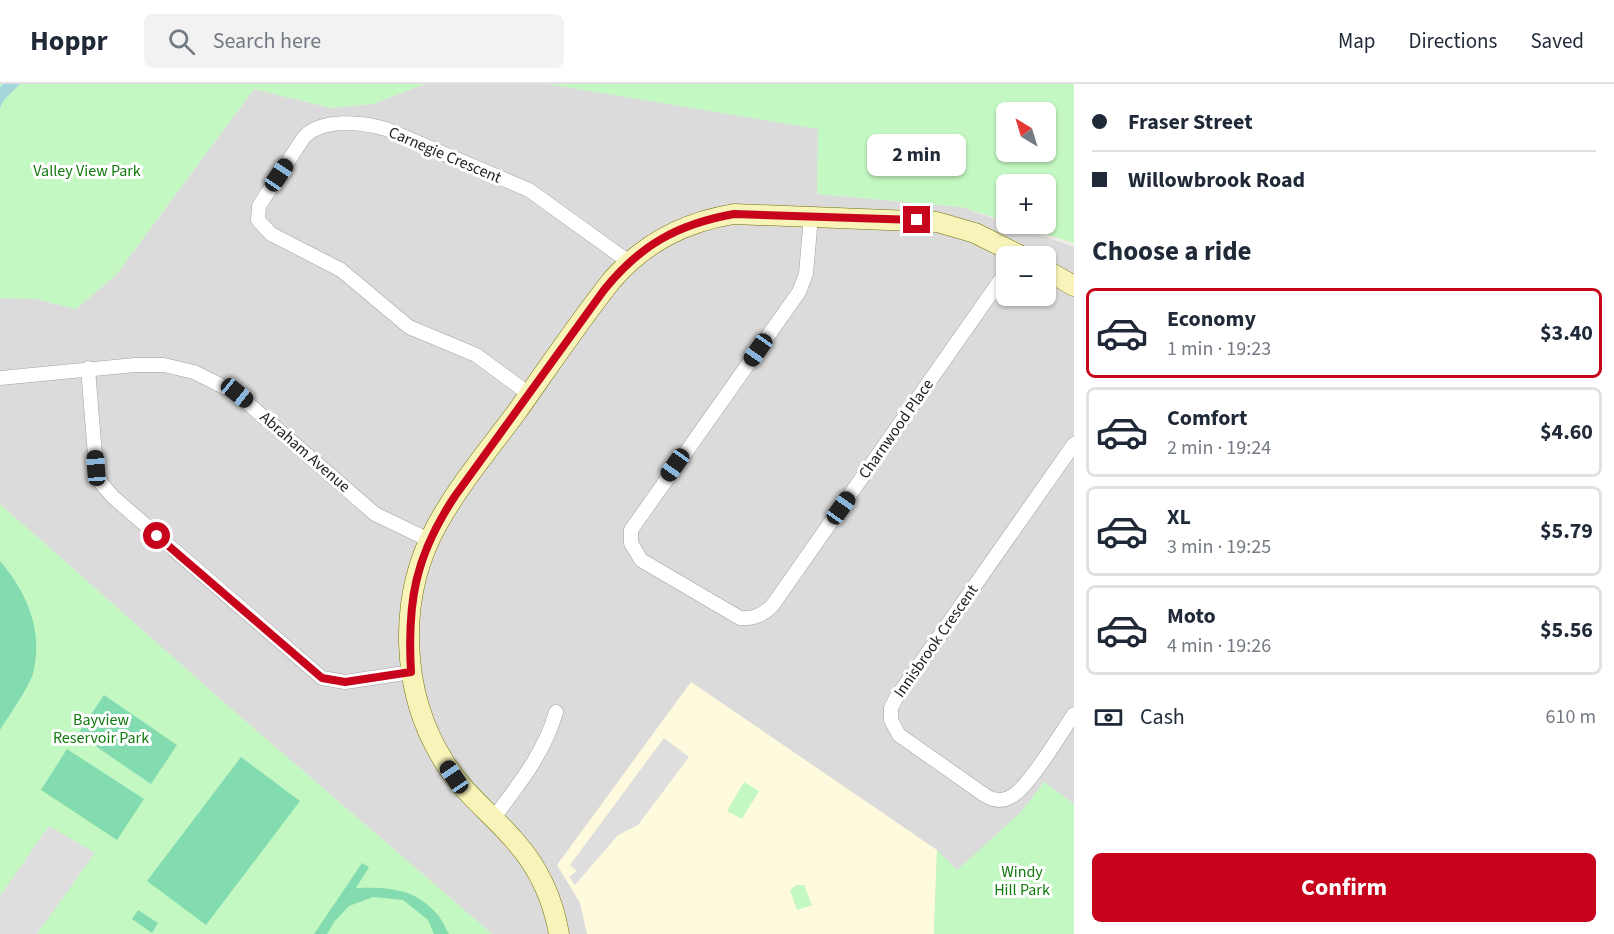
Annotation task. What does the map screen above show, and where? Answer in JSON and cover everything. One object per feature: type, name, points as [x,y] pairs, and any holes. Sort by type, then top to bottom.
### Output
[{"type":"street","name":"Carnegie Crescent","points":[[529,394],[476,355],[409,327],[345,273],[277,238],[263,228],[258,220],[259,206],[304,137],[313,129],[327,124],[368,125],[386,129],[533,192],[629,262]]},
{"type":"street","points":[[559,934],[549,897],[539,876],[515,840],[469,796],[439,754],[420,711],[411,672],[409,634],[412,600],[418,570],[429,540],[455,496],[604,290],[629,262],[663,237],[705,220],[734,214],[811,216],[937,222],[975,233],[1000,246]]},
{"type":"street","name":"Charnwood Place","points":[[811,216],[806,274],[799,292],[631,530],[631,543],[641,560],[740,618],[754,618],[772,606],[996,286]]},
{"type":"street","points":[[1056,276],[1074,286]]},
{"type":"street","name":"Abraham Avenue","points":[[0,378],[135,364],[164,365],[194,372],[237,393],[375,514],[429,540]]},
{"type":"street","points":[[88,368],[96,468],[101,483],[113,497],[322,678],[345,682],[411,672]]},
{"type":"street","name":"Innisbrook Crescent","points":[[1074,444],[896,698],[891,714],[892,725],[903,739],[986,796],[998,800],[1008,799],[1021,790],[1074,714]]},
{"type":"street","points":[[492,819],[531,768],[546,740],[556,712]]},
{"type":"shaded area","points":[[424,84],[548,84],[818,129],[817,194],[961,207],[996,219],[996,234],[1037,234],[1074,247],[1074,934],[492,934],[235,712],[0,504],[0,298],[35,299],[76,309],[116,275],[254,89],[331,108],[373,104]]},
{"type":"shaded area","points":[[691,682],[937,850],[934,934],[587,934],[580,903],[557,865]]},
{"type":"shaded area","points":[[664,738],[689,757],[638,825],[618,835],[575,885],[569,877],[577,871],[570,865]]},
{"type":"shaded area","points":[[49,826],[95,853],[37,934],[0,934],[0,896]]},
{"type":"green space","name":"Valley View Park","points":[[0,84],[424,84],[373,104],[331,108],[254,89],[116,275],[76,309],[35,299],[0,298]]},
{"type":"green space","points":[[548,84],[1074,84],[1074,243],[1045,234],[1056,234],[1056,174],[996,174],[996,218],[961,207],[817,194],[818,129]]},
{"type":"green space","name":"Bayview Reservoir Park","points":[[0,504],[235,712],[492,934],[0,934]]},
{"type":"green space","points":[[0,561],[18,586],[31,614],[35,628],[36,658],[31,679],[0,730]]},
{"type":"green space","name":"Bayview Reservoir Park","points":[[104,695],[177,745],[151,784],[78,734]]},
{"type":"green space","points":[[67,749],[144,799],[117,840],[41,790]]},
{"type":"green space","points":[[241,757],[300,801],[206,925],[147,881]]},
{"type":"green space","points":[[744,782],[759,791],[742,819],[727,811]]},
{"type":"green space","name":"Windy Hill Park","points":[[1044,782],[1074,804],[1074,934],[934,934],[937,850],[957,870],[1020,813]]},
{"type":"green space","points":[[362,863],[369,867],[356,888],[389,889],[410,894],[428,905],[437,914],[449,934],[434,934],[428,920],[403,900],[373,897],[349,906],[327,934],[314,934]]},
{"type":"green space","points":[[797,885],[804,885],[812,905],[797,910],[790,890]]},
{"type":"green space","points":[[138,910],[158,923],[152,933],[132,919]]},
{"type":"water","points":[[3,84],[20,84],[4,100],[0,108],[0,87]]},
{"type":"route","points":[[157,536],[322,678],[345,682],[411,672],[409,634],[412,600],[418,570],[429,540],[455,496],[604,290],[629,262],[651,244],[677,230],[705,220],[734,214],[917,220]]}]
